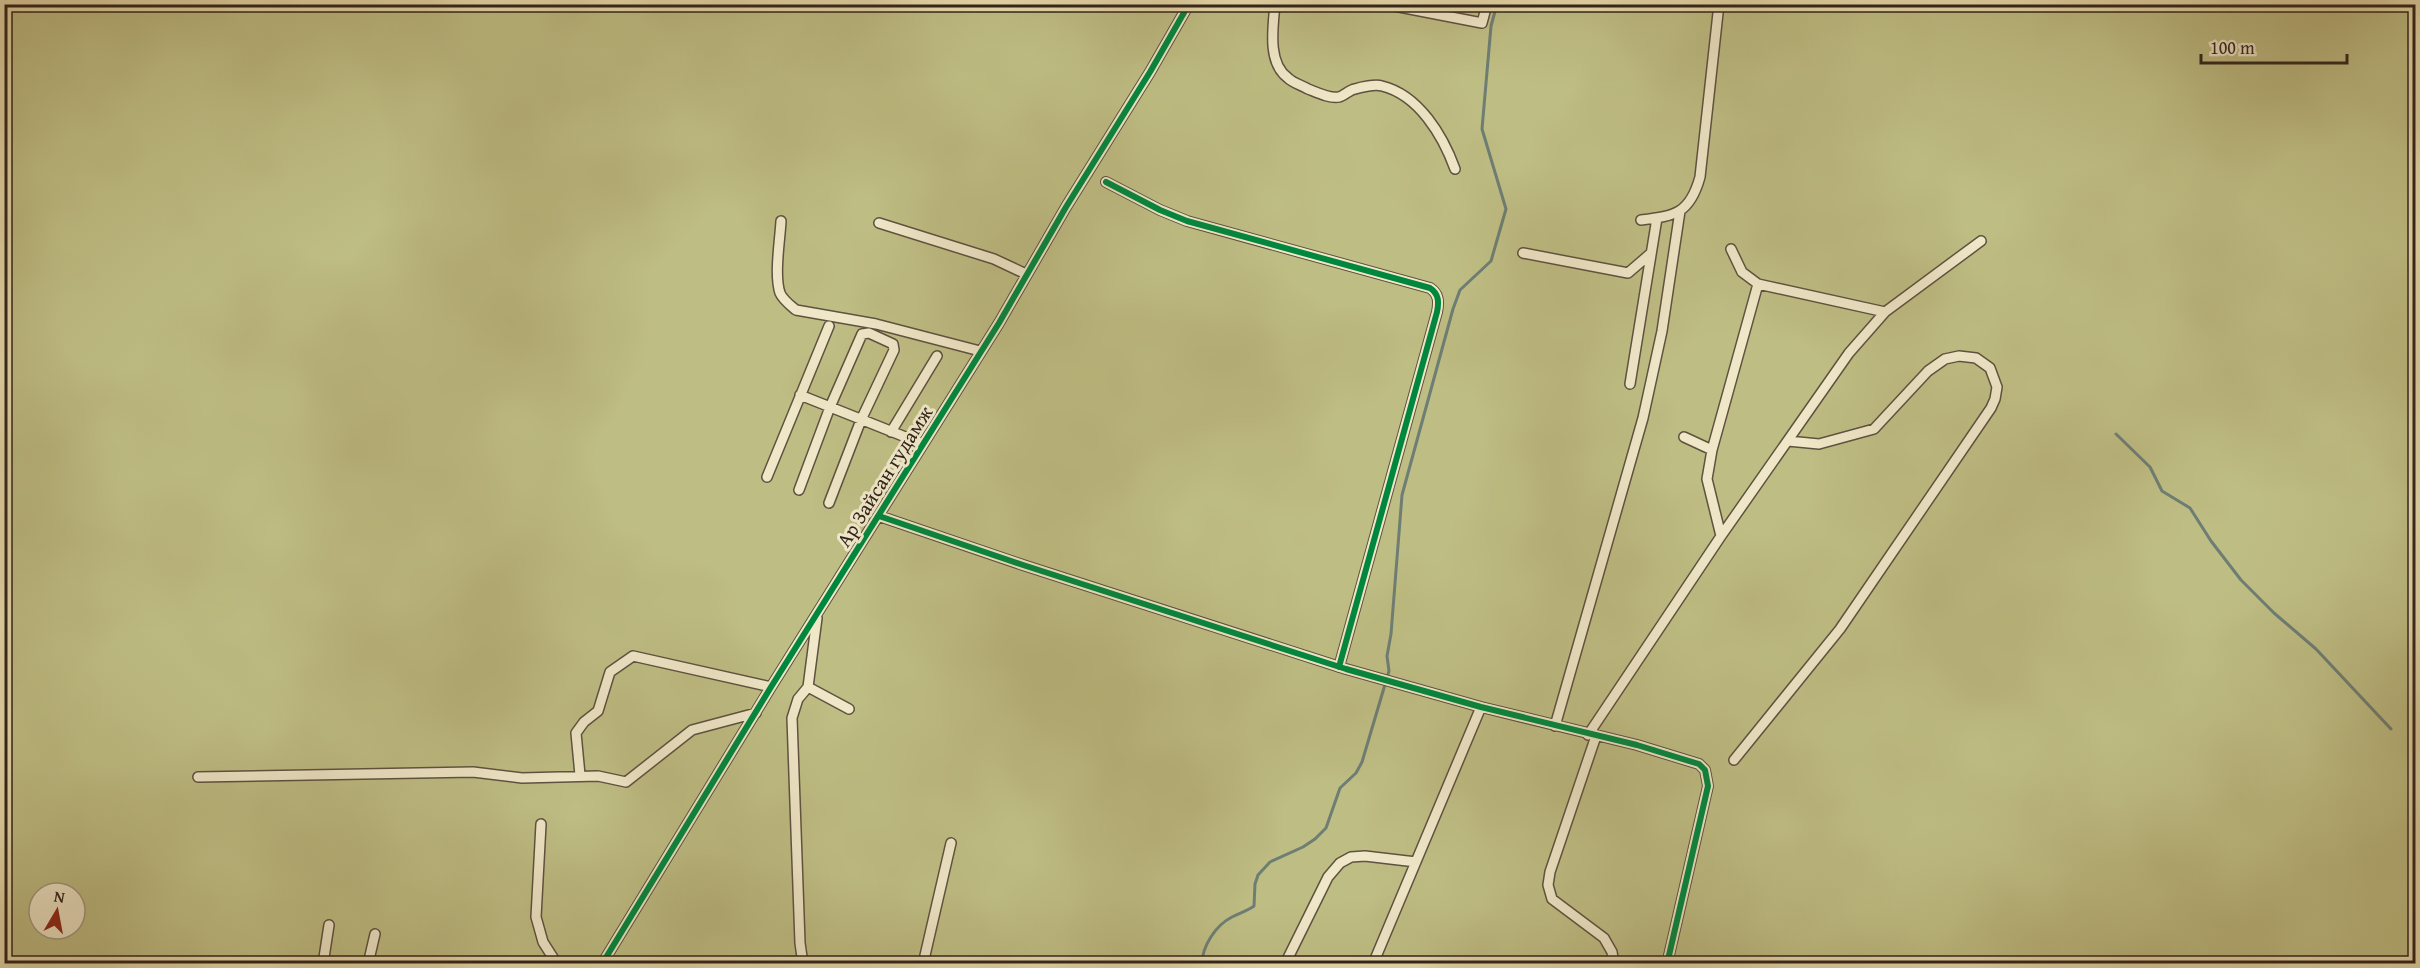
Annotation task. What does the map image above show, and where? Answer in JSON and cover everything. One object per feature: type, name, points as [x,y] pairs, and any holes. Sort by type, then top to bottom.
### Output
[{"type":"street","name":"Ар Зайсан гудамж","points":[[602,963],[980,351],[1189,4]]},
{"type":"street","points":[[1275,4],[1273,38],[1275,60],[1288,79],[1331,97],[1340,97],[1354,89],[1380,85],[1403,95],[1427,116],[1449,151],[1455,169]]},
{"type":"street","points":[[1384,4],[1413,7],[1482,23],[1487,4]]},
{"type":"street","points":[[1444,16],[1446,4]]},
{"type":"street","points":[[1641,220],[1680,212],[1695,196],[1700,177],[1719,4]]},
{"type":"street","points":[[1106,182],[1160,210],[1187,221],[1436,292],[1437,312],[1339,667]]},
{"type":"street","points":[[1555,726],[1643,418],[1662,331],[1680,212]]},
{"type":"street","points":[[1630,384],[1657,218]]},
{"type":"street","points":[[781,221],[779,288],[786,303],[796,310],[876,324],[980,351]]},
{"type":"street","points":[[879,223],[994,259],[1026,274]]},
{"type":"street","points":[[1614,963],[1612,952],[1604,938],[1552,899],[1548,885],[1592,735],[1721,536],[1849,353],[1885,312],[1981,241]]},
{"type":"street","points":[[1731,249],[1742,272],[1758,284],[1885,312]]},
{"type":"street","points":[[1523,253],[1628,273],[1650,254]]},
{"type":"street","points":[[1721,536],[1707,479],[1712,450],[1758,284]]},
{"type":"street","points":[[767,477],[829,326]]},
{"type":"street","points":[[799,490],[830,407],[862,334],[868,333],[894,346],[828,503]]},
{"type":"street","points":[[891,432],[937,356]]},
{"type":"street","points":[[1734,760],[1840,629],[1991,408],[1997,393],[1995,380],[1990,369],[1976,358],[1967,356],[1950,358],[1928,371],[1874,429],[1819,444],[1788,441]]},
{"type":"street","points":[[800,395],[923,444]]},
{"type":"street","points":[[1684,437],[1712,450]]},
{"type":"street","points":[[879,516],[1023,565],[1400,686],[1637,745],[1693,762],[1705,770],[1708,779],[1667,963]]},
{"type":"street","points":[[803,963],[800,943],[792,718],[798,699],[808,687],[818,613]]},
{"type":"street","points":[[580,775],[576,733],[584,722],[598,711],[610,672],[633,656],[771,687]]},
{"type":"street","points":[[808,687],[849,709]]},
{"type":"street","points":[[1373,963],[1481,707]]},
{"type":"street","points":[[198,777],[473,772],[522,778],[580,775],[627,782],[692,730],[756,714]]},
{"type":"street","points":[[541,824],[536,917],[543,942],[556,963]]},
{"type":"street","points":[[923,963],[951,843]]},
{"type":"street","points":[[1285,963],[1328,877],[1340,863],[1351,857],[1365,855],[1416,862]]},
{"type":"street","points":[[323,963],[329,925]]},
{"type":"street","points":[[368,963],[375,934]]},
{"type":"shaded area","points":[[4,5],[2415,5],[2415,963],[5,963]]},
{"type":"waterway","points":[[1202,964],[1204,950],[1215,931],[1232,917],[1254,906],[1255,884],[1258,875],[1270,862],[1303,847],[1326,828],[1340,788],[1356,773],[1362,762],[1389,671],[1387,656],[1391,634],[1402,495],[1453,309],[1460,290],[1491,261],[1506,209],[1482,129],[1491,26],[1497,4]]},
{"type":"waterway","points":[[2116,434],[2150,467],[2162,491],[2190,508],[2211,541],[2241,580],[2274,613],[2316,649],[2391,729]]},
{"type":"waterway","points":[[2412,735],[2416,738]]},
{"type":"cycle path","points":[[602,964],[771,687],[999,323],[1189,4]]},
{"type":"cycle path","points":[[1106,182],[1160,210],[1187,221],[1430,288],[1437,296],[1437,312],[1339,667]]},
{"type":"cycle path","points":[[879,516],[1346,669],[1481,707],[1637,745],[1699,764],[1705,770],[1708,786],[1667,964]]}]
